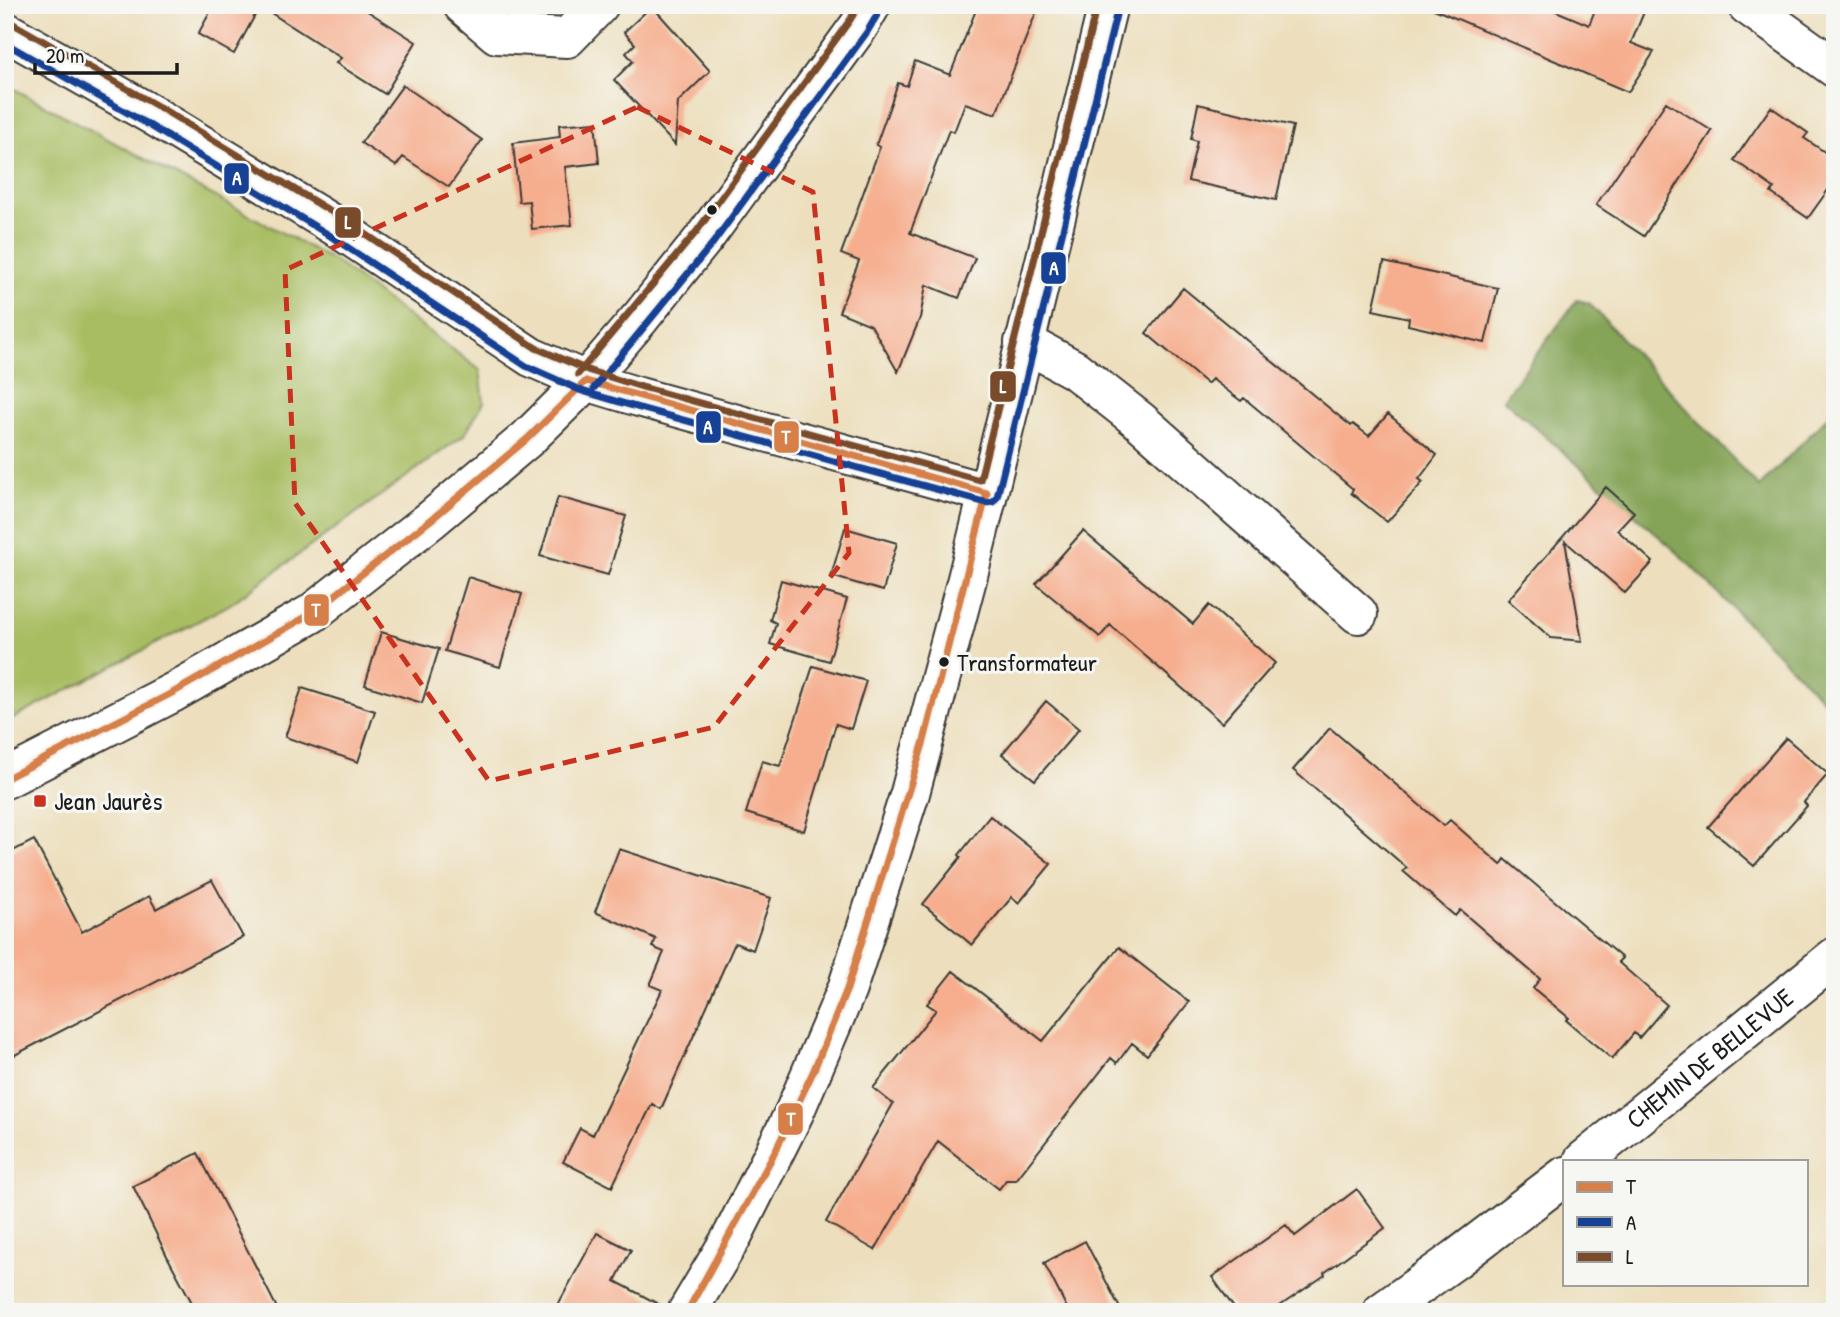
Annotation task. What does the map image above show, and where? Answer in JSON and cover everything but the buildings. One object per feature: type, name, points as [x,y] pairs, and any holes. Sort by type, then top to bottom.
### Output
[{"type":"street","points":[[5,22],[15,5]]},
{"type":"street","points":[[463,5],[497,34],[567,38],[599,5]]},
{"type":"street","points":[[5,779],[174,692],[311,614],[432,520],[527,439],[586,381],[705,237],[872,5]]},
{"type":"street","points":[[687,1312],[733,1235],[794,1113],[847,989],[910,793],[967,579],[1108,5]]},
{"type":"street","points":[[1747,5],[1835,68]]},
{"type":"street","points":[[5,31],[142,109],[335,226],[531,357],[586,381],[987,493]]},
{"type":"street","points":[[1024,342],[1075,370],[1140,421],[1358,614]]},
{"type":"street","name":"CHEMIN DE BELLEVUE","points":[[1584,1160],[1835,957]]},
{"type":"street","points":[[1382,1312],[1563,1178]]},
{"type":"highlighted area","points":[[637,107],[813,192],[849,553],[714,727],[489,781],[295,503],[285,270]]},
{"type":"green space","points":[[5,84],[333,260],[480,370],[484,402],[464,435],[229,605],[5,723]]},
{"type":"green space","points":[[1577,300],[1589,303],[1759,487],[1835,409],[1835,712],[1679,554],[1503,399]]},
{"type":"transit line","name":"L","points":[[578,374],[697,231],[859,5]]},
{"type":"transit line","name":"L","points":[[10,22],[159,107],[340,217],[536,348],[590,371],[642,387],[980,480],[1097,5]]},
{"type":"transit line","name":"A","points":[[5,43],[149,125],[329,235],[526,366],[582,391],[987,503],[993,502],[997,497],[1118,7]]},
{"type":"transit line","name":"A","points":[[594,388],[713,243],[867,32],[880,10]]},
{"type":"transit line","name":"T","points":[[586,381],[987,493]]},
{"type":"transit line","name":"T","points":[[5,779],[174,692],[311,614],[432,519],[527,439],[586,381]]},
{"type":"transit line","name":"T","points":[[687,1312],[774,1154],[813,1072],[847,989],[924,741],[987,493]]},
{"type":"place","name":"Transformateur","points":[[944,662]]},
{"type":"place","name":"Jean Jaurès","points":[[40,801]]}]
